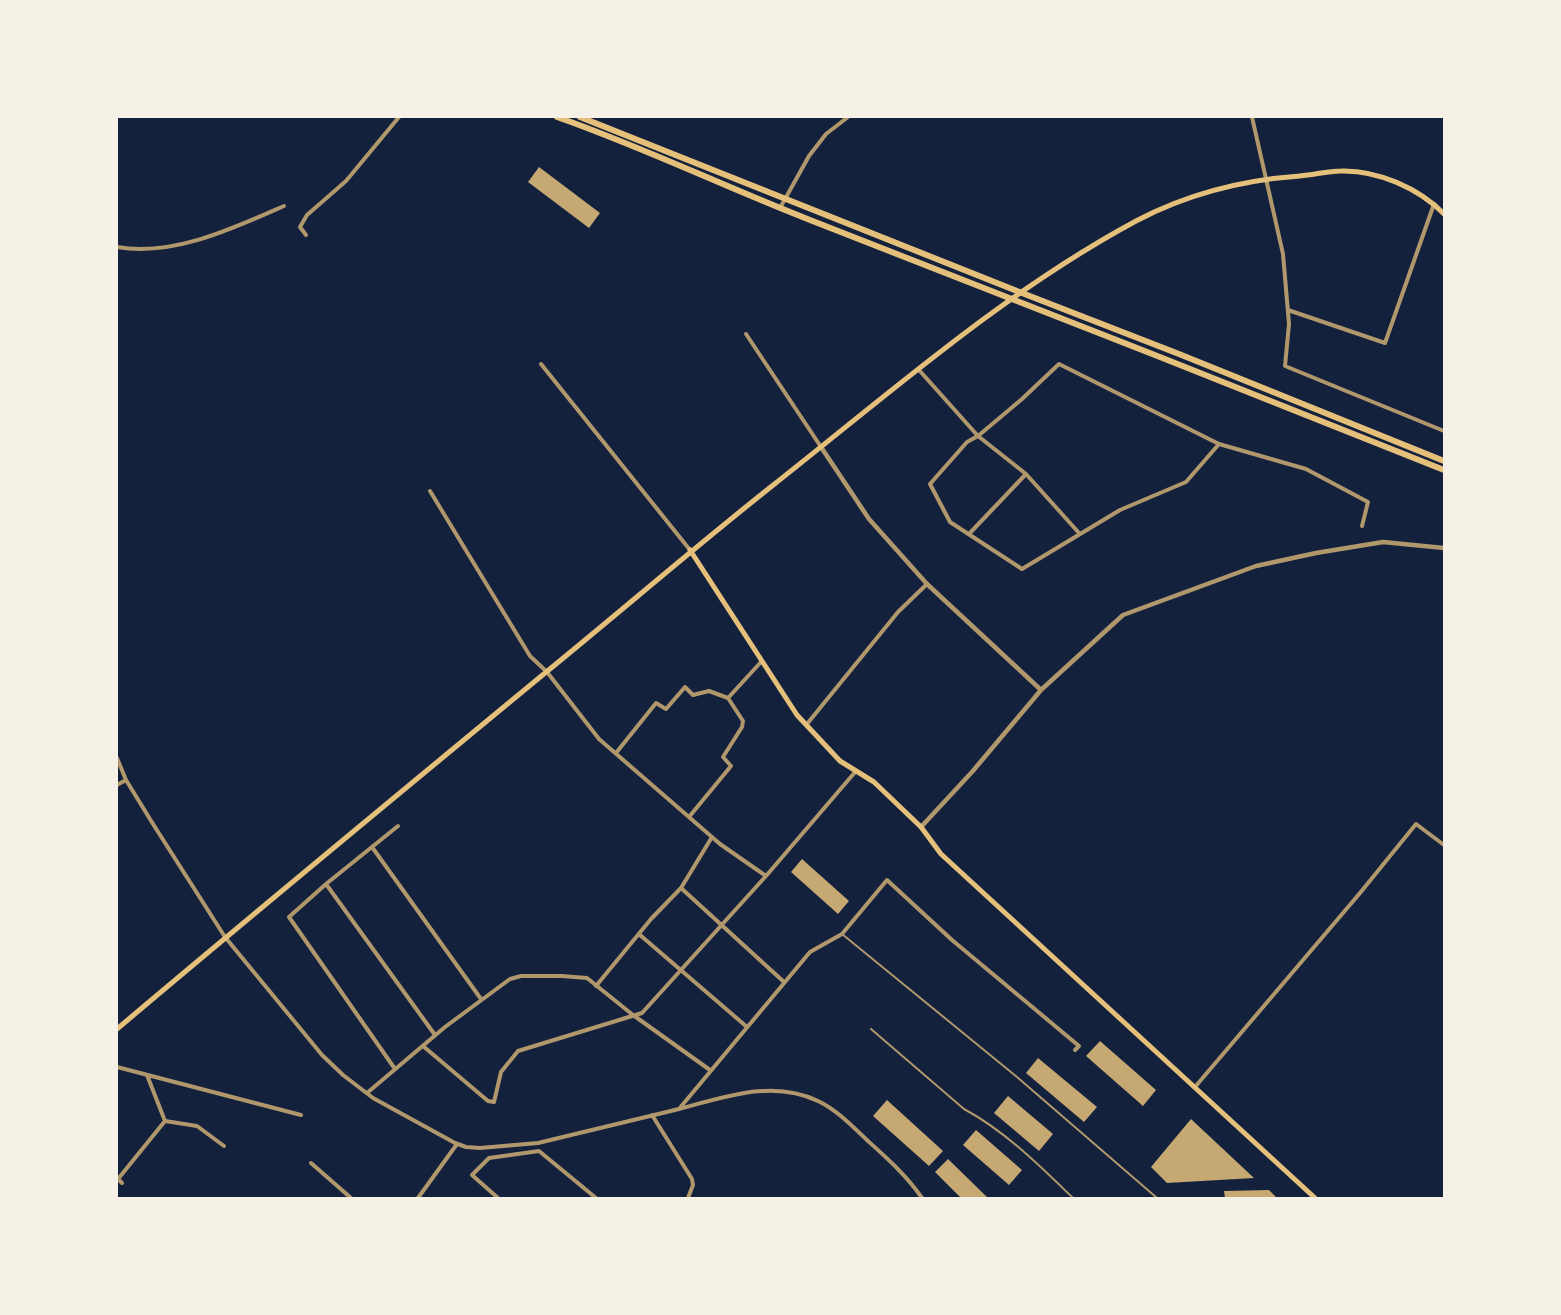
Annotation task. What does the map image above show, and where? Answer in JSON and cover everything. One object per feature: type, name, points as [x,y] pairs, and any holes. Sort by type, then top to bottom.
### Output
[{"type":"main road","points":[[557,117],[590,128],[780,208],[1444,470]]},
{"type":"main road","points":[[580,117],[1444,461]]},
{"type":"main road","points":[[117,1029],[547,672],[690,550],[1011,298],[1022,293],[1038,280],[1138,220],[1186,199],[1266,178],[1342,171],[1365,174],[1395,182],[1414,191],[1434,204],[1444,214]]},
{"type":"main road","points":[[690,550],[761,662],[797,715],[820,742],[840,761],[874,782],[921,827],[941,854],[1315,1198]]},
{"type":"street","points":[[306,235],[300,227],[307,215],[346,181],[399,117]]},
{"type":"street","points":[[780,208],[820,141],[848,117]]},
{"type":"street","points":[[1252,117],[1282,254],[1289,324],[1285,366],[1444,431]]},
{"type":"street","points":[[1288,310],[1385,344],[1434,204]]},
{"type":"street","points":[[117,248],[150,249],[200,239],[227,232],[284,206]]},
{"type":"street","points":[[746,334],[869,519],[927,584],[1041,690]]},
{"type":"street","points":[[541,363],[690,550]]},
{"type":"street","points":[[1219,444],[1186,482],[1120,510],[1022,569],[950,522],[930,484],[967,442],[978,436],[1022,399],[1059,364],[1219,444],[1306,469],[1368,502],[1362,526]]},
{"type":"street","points":[[919,370],[978,436],[1026,474],[1079,534]]},
{"type":"street","points":[[969,534],[1026,474]]},
{"type":"street","points":[[430,491],[530,656],[547,672],[599,739],[712,837],[766,876]]},
{"type":"street","points":[[921,827],[972,772],[1041,690],[1123,615],[1256,566],[1316,552],[1383,542],[1444,548]]},
{"type":"street","points":[[807,724],[898,612],[927,584]]},
{"type":"street","points":[[728,698],[761,662]]},
{"type":"street","points":[[616,753],[656,703],[666,709],[685,687],[693,695],[709,691],[728,698],[742,721],[742,727],[723,757],[731,766],[689,817]]},
{"type":"street","points":[[117,758],[126,780],[225,937],[322,1055],[367,1093],[456,1144],[480,1148],[538,1143],[749,1090],[789,1091],[819,1101],[845,1120],[910,1180],[922,1198]]},
{"type":"street","points":[[423,1046],[488,1101],[494,1102],[501,1072],[518,1051],[642,1013],[766,876],[856,771]]},
{"type":"street","points":[[117,785],[126,780]]},
{"type":"street","points":[[1195,1087],[1416,824],[1444,845]]},
{"type":"street","points":[[395,1069],[289,917],[398,826]]},
{"type":"street","points":[[596,986],[681,888],[712,837]]},
{"type":"street","points":[[372,847],[481,999]]},
{"type":"street","points":[[679,1109],[810,952],[842,934],[887,880],[952,940],[1078,1046],[1075,1050]]},
{"type":"street","points":[[326,884],[435,1035]]},
{"type":"street","points":[[681,888],[784,982]]},
{"type":"street","points":[[640,935],[747,1027]]},
{"type":"street","points":[[367,1093],[481,999],[510,979],[521,976],[587,978],[633,1015],[710,1070]]},
{"type":"street","points":[[117,1066],[301,1115]]},
{"type":"street","points":[[147,1075],[165,1121]]},
{"type":"street","points":[[652,1115],[692,1179],[693,1185],[688,1198]]},
{"type":"street","points":[[165,1121],[197,1126],[224,1146]]},
{"type":"street","points":[[119,1180],[165,1121]]},
{"type":"street","points":[[418,1198],[456,1144]]},
{"type":"street","points":[[498,1198],[472,1175],[480,1165],[489,1158],[539,1151],[596,1198]]},
{"type":"street","points":[[311,1164],[351,1198]]},
{"type":"lane","points":[[842,934],[1017,1077],[1157,1198]]},
{"type":"lane","points":[[871,1029],[964,1109],[980,1117],[1046,1172],[1073,1198]]},
{"type":"building","points":[[539,167],[600,213],[589,228],[528,182]]},
{"type":"building","points":[[802,859],[849,901],[838,914],[791,872]]},
{"type":"building","points":[[1100,1041],[1156,1090],[1143,1106],[1086,1056]]},
{"type":"building","points":[[1038,1058],[1097,1107],[1084,1122],[1026,1073]]},
{"type":"building","points":[[1008,1096],[1053,1134],[1039,1151],[994,1113]]},
{"type":"building","points":[[887,1100],[943,1151],[929,1166],[873,1116]]},
{"type":"building","points":[[1191,1119],[1254,1178],[1167,1183],[1151,1167]]},
{"type":"building","points":[[976,1130],[1022,1170],[1009,1185],[963,1145]]},
{"type":"building","points":[[948,1159],[988,1198],[961,1198],[935,1172]]},
{"type":"building","points":[[1269,1190],[1277,1198],[1225,1198],[1224,1191]]}]
